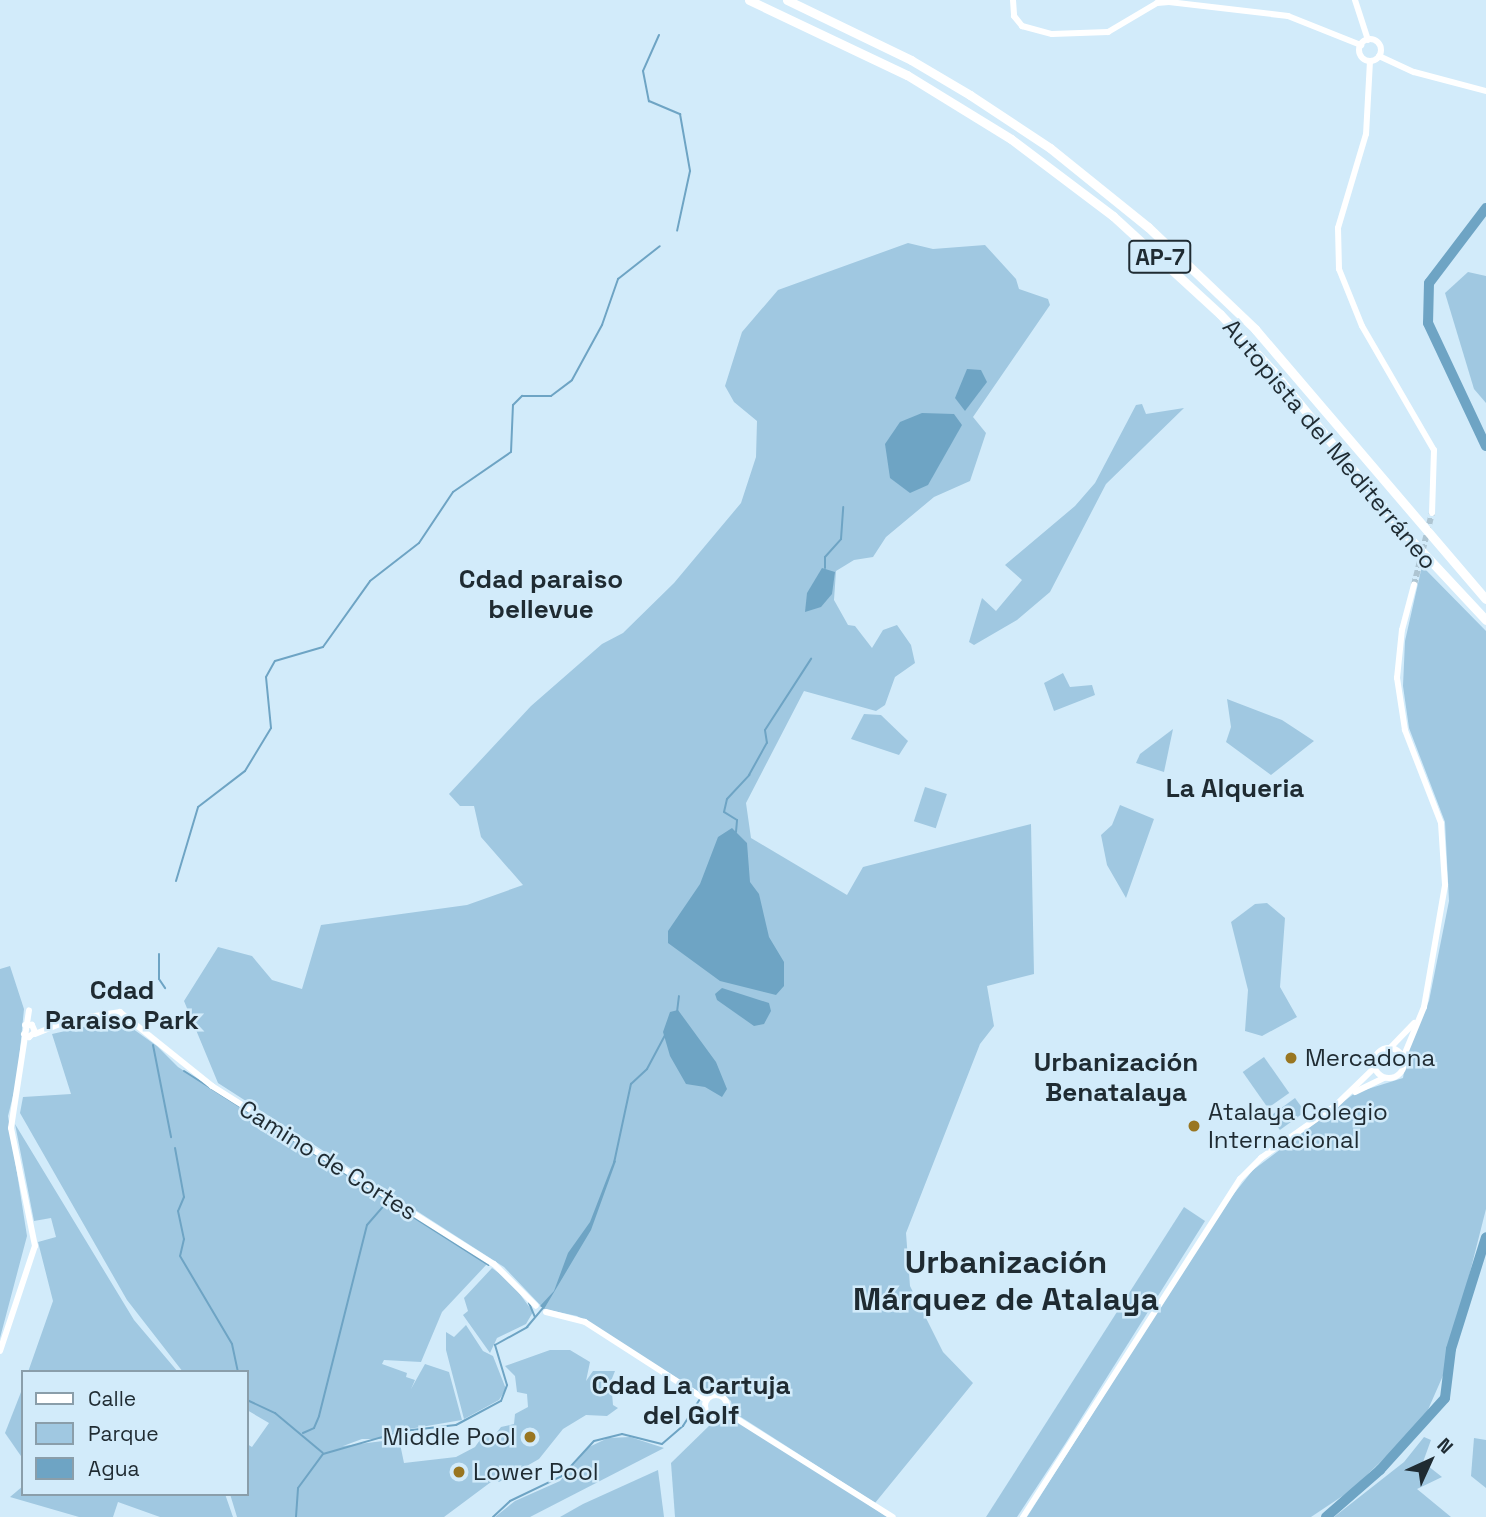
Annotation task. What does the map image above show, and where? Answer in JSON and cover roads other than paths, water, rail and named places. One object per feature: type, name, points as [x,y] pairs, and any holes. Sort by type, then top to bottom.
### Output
[{"type":"highway","name":"Autopista del Mediterráneo","points":[[748,0],[907,75],[1011,139],[1113,216],[1202,297],[1273,371],[1402,530],[1486,620]]},
{"type":"highway","name":"Autopista del Mediterráneo","points":[[787,0],[911,60],[970,95],[1050,148],[1148,227],[1255,329],[1486,599]]},
{"type":"street","points":[[1013,0],[1014,16],[1022,26],[1052,34],[1108,32],[1157,3],[1170,2],[1288,16],[1365,42],[1378,43],[1380,56]]},
{"type":"street","points":[[1355,0],[1365,42],[1361,55],[1370,61]]},
{"type":"street","points":[[1370,61],[1380,56]]},
{"type":"street","points":[[1380,56],[1414,72],[1486,91]]},
{"type":"street","points":[[1370,61],[1366,134],[1338,228],[1339,269],[1348,297],[1434,450],[1432,513]]},
{"type":"street","points":[[1023,1517],[1231,1192],[1261,1158],[1345,1098],[1384,1078],[1401,1073],[1403,1058],[1428,993],[1445,885],[1441,823],[1405,730],[1397,678],[1402,630],[1414,585]]},
{"type":"street","points":[[1345,1098],[1374,1068],[1377,1054],[1391,1048],[1413,1025],[1428,993]]},
{"type":"street","points":[[0,1351],[35,1246],[11,1128],[24,1049],[23,1034],[29,1010],[34,1031],[24,1049]]},
{"type":"street","name":"Camino de Cortes","points":[[34,1031],[120,1012],[201,1079],[494,1264],[536,1306]]},
{"type":"street","points":[[25,1026],[34,1031]]},
{"type":"street","points":[[23,1034],[34,1031]]},
{"type":"street","points":[[1391,1048],[1403,1058]]},
{"type":"street","points":[[1374,1068],[1384,1078]]},
{"type":"street","points":[[546,1312],[585,1322],[706,1400],[719,1396],[726,1403],[726,1412]]},
{"type":"street","points":[[706,1400],[706,1408],[712,1415],[726,1412],[893,1517]]},
{"type":"water","points":[[967,369],[981,370],[987,382],[965,411],[955,398]]},
{"type":"water","points":[[922,413],[954,414],[962,425],[928,485],[910,493],[890,478],[885,444],[900,422]]},
{"type":"water","points":[[822,568],[835,572],[832,594],[821,607],[805,612],[807,593]]},
{"type":"water","points":[[732,828],[747,843],[750,882],[759,894],[769,937],[784,962],[784,986],[776,995],[720,981],[668,943],[668,931],[700,884],[718,837]]},
{"type":"water","points":[[722,988],[769,1003],[771,1011],[764,1024],[754,1026],[717,1000],[715,994]]},
{"type":"water","points":[[678,1010],[716,1062],[727,1089],[722,1097],[705,1087],[686,1084],[670,1056],[663,1032],[670,1012]]},
{"type":"water","points":[[614,1160],[616,1161],[591,1230],[544,1309],[540,1306],[554,1291],[568,1253],[590,1222]]},
{"type":"waterway","points":[[659,35],[643,71],[649,101],[680,114],[690,171],[677,231]]},
{"type":"waterway","points":[[1486,208],[1429,283],[1428,323],[1486,446]]},
{"type":"waterway","points":[[176,881],[198,807],[245,771],[271,728],[266,677],[275,661],[323,647],[370,581],[419,543],[453,492],[511,452],[513,405],[522,396],[551,396],[572,380],[602,325],[618,279],[660,246]]},
{"type":"waterway","points":[[825,568],[825,557],[841,539],[843,507]]},
{"type":"waterway","points":[[736,832],[737,820],[724,812],[727,799],[749,775],[767,743],[765,730],[811,659]]},
{"type":"waterway","points":[[159,954],[159,979],[165,988]]},
{"type":"waterway","points":[[677,1012],[679,996]]},
{"type":"waterway","points":[[614,1163],[631,1084],[647,1069],[665,1035]]},
{"type":"waterway","points":[[153,1045],[171,1137]]},
{"type":"waterway","points":[[184,1071],[489,1265]]},
{"type":"waterway","points":[[175,1148],[184,1197],[178,1211],[184,1239],[180,1256],[232,1344],[238,1370]]},
{"type":"waterway","points":[[303,1433],[314,1428],[319,1416],[367,1225],[386,1203]]},
{"type":"waterway","points":[[1326,1517],[1380,1470],[1445,1398],[1451,1349],[1486,1237]]},
{"type":"waterway","points":[[529,1303],[535,1317]]},
{"type":"waterway","points":[[296,1517],[298,1488],[323,1454],[403,1431],[456,1425],[501,1401],[507,1385],[495,1345],[527,1327],[543,1308]]},
{"type":"waterway","points":[[248,1400],[275,1413],[323,1453]]},
{"type":"waterway","points":[[493,1517],[510,1501],[562,1476],[594,1441],[622,1434],[662,1444],[683,1426],[699,1400]]},
{"type":"tunnel","points":[[1414,585],[1432,513]]},
{"type":"place","name":"Mercadona","points":[[1291,1058]]},
{"type":"place","name":"Atalaya Colegio Internacional","points":[[1194,1126]]},
{"type":"place","name":"Middle Pool","points":[[530,1437]]},
{"type":"place","name":"Lower Pool","points":[[459,1472]]},
{"type":"district","name":"Cdad paraiso bellevue","points":[[541,595]]},
{"type":"district","name":"La Alqueria","points":[[1235,789]]},
{"type":"district","name":"Cdad Paraiso Park","points":[[122,1006]]},
{"type":"district","name":"Urbanización Benatalaya","points":[[1116,1078]]},
{"type":"district","name":"Urbanización Márquez de Atalaya","points":[[1006,1282]]},
{"type":"district","name":"Cdad La Cartuja del Golf","points":[[691,1401]]}]
